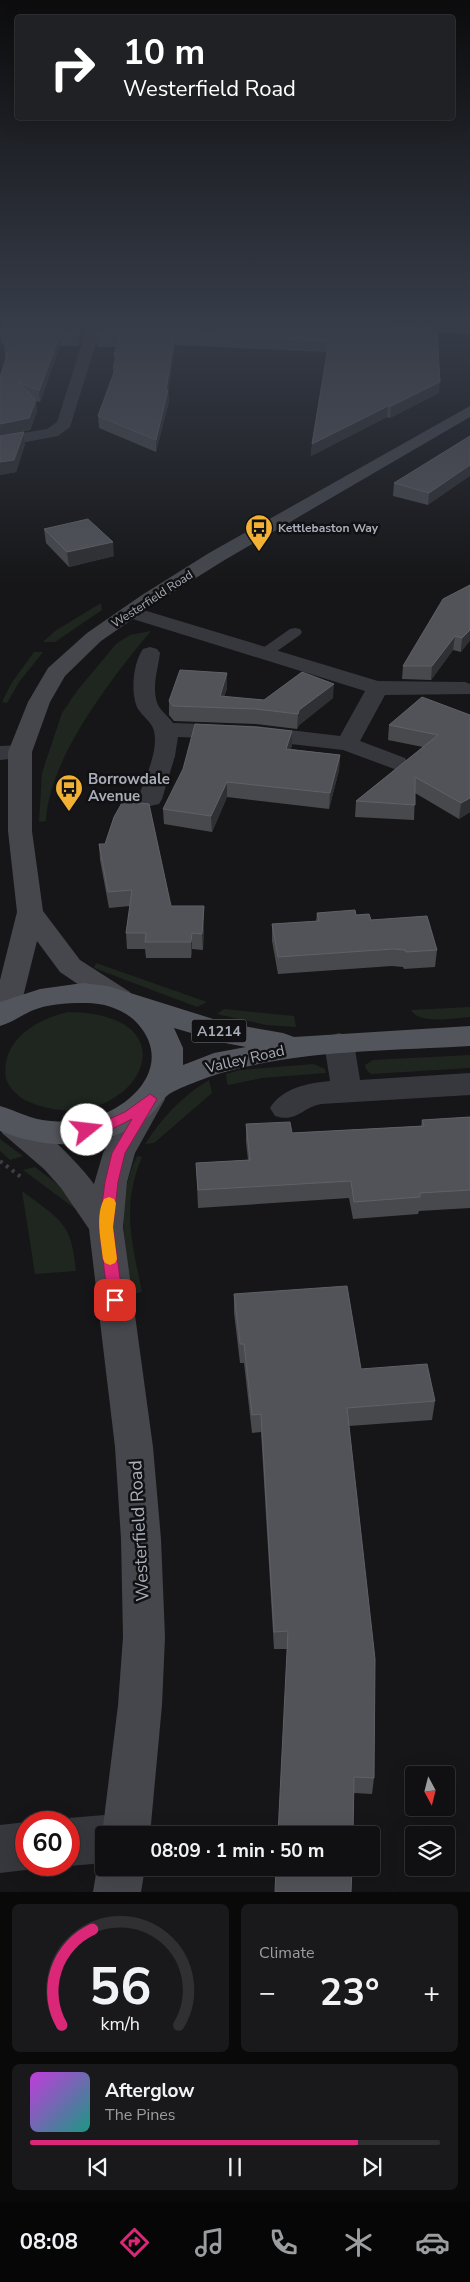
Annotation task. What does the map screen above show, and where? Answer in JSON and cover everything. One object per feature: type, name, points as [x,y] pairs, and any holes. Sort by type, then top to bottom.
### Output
[{"type":"main road","name":"Westerfield Road","points":[[2,1015],[18,967],[30,912],[10,753],[56,673],[94,637],[216,557],[470,411]]},
{"type":"main road","name":"Westerfield Road","points":[[30,912],[53,946],[70,966],[129,1003]]},
{"type":"main road","name":"Valley Road","points":[[2,1015],[31,1000],[61,993],[91,993],[225,1033],[302,1046]]},
{"type":"main road","points":[[129,1003],[157,1024],[167,1043],[169,1064],[155,1092]]},
{"type":"main road","name":"Valley Road","points":[[6,1121],[41,1132],[79,1131],[102,1127],[129,1115],[155,1092],[214,1064],[302,1046],[470,1036]]},
{"type":"main road","name":"Westerfield Road","points":[[127,1826],[140,1705],[144,1637],[141,1539],[134,1448],[106,1227],[111,1182],[119,1153],[155,1092]]},
{"type":"main road","name":"Westerfield Road","points":[[6,1121],[55,1160],[73,1179],[106,1227]]},
{"type":"main road","points":[[117,1892],[120,1876]]},
{"type":"street","points":[[0,442],[59,429],[64,424],[69,408]]},
{"type":"street","points":[[130,612],[378,688],[468,687]]},
{"type":"street","points":[[150,653],[144,685],[145,698],[149,708],[166,730],[166,745],[150,799]]},
{"type":"street","points":[[348,744],[378,688]]},
{"type":"street","points":[[166,730],[256,733],[348,744],[397,763]]},
{"type":"street","points":[[339,1044],[347,1091]]},
{"type":"street","points":[[286,1108],[305,1096],[347,1091],[470,1084]]},
{"type":"street","points":[[80,1841],[95,1840]]},
{"type":"street","points":[[0,1849],[15,1847]]},
{"type":"lane","points":[[264,653],[295,632]]},
{"type":"path","points":[[0,1161],[5,1164]]},
{"type":"shaded area","points":[[101,603],[102,610],[55,642],[43,642],[55,631]]},
{"type":"shaded area","points":[[151,631],[118,672],[85,720],[58,772],[49,797],[46,821],[39,822],[42,773],[62,713],[77,691],[116,644],[130,635]]},
{"type":"shaded area","points":[[34,652],[43,652],[19,682],[7,703],[2,702],[11,684]]},
{"type":"shaded area","points":[[96,963],[207,1002],[197,1007],[94,968]]},
{"type":"shaded area","points":[[470,1007],[470,1017],[447,1019],[421,1018],[411,1010]]},
{"type":"shaded area","points":[[224,1009],[294,1016],[296,1027],[266,1025],[217,1014]]},
{"type":"shaded area","points":[[68,1012],[110,1018],[134,1033],[143,1052],[138,1074],[122,1093],[97,1106],[65,1110],[29,1102],[12,1090],[6,1079],[6,1065],[9,1053],[23,1033],[45,1020]]},
{"type":"shaded area","points":[[470,1055],[470,1068],[371,1074],[365,1065],[373,1060]]},
{"type":"shaded area","points":[[314,1064],[325,1069],[326,1073],[262,1078],[227,1084],[226,1074],[240,1070]]},
{"type":"shaded area","points":[[209,1080],[212,1093],[154,1143],[145,1144],[173,1108]]},
{"type":"shaded area","points":[[0,1139],[23,1156],[10,1160],[0,1151]]},
{"type":"shaded area","points":[[137,1156],[142,1157],[132,1192],[130,1224],[142,1292],[132,1294],[125,1241],[124,1207],[130,1173]]},
{"type":"shaded area","points":[[35,1167],[61,1187],[77,1210],[23,1170]]},
{"type":"shaded area","points":[[22,1191],[51,1213],[65,1228],[74,1254],[76,1271],[35,1274]]},
{"type":"building","points":[[0,408],[33,408],[29,418],[0,424]]},
{"type":"building","points":[[101,408],[164,408],[156,440],[98,416]]},
{"type":"building","points":[[318,408],[383,408],[312,444]]},
{"type":"building","points":[[24,432],[14,460],[0,462],[0,436]]},
{"type":"building","points":[[470,436],[470,465],[429,493],[394,483]]},
{"type":"building","points":[[88,519],[113,542],[67,552],[44,529]]},
{"type":"building","points":[[470,585],[470,630],[462,638],[455,636],[432,666],[403,666],[443,599]]},
{"type":"building","points":[[180,670],[227,673],[220,696],[264,700],[302,672],[334,684],[299,710],[298,714],[256,709],[173,706],[169,701]]},
{"type":"building","points":[[422,697],[470,715],[470,798],[461,803],[415,777],[415,805],[356,801],[438,735],[389,725]]},
{"type":"building","points":[[195,724],[292,731],[286,749],[340,755],[330,793],[227,782],[211,816],[163,809],[183,769]]},
{"type":"building","points":[[123,801],[149,804],[171,906],[204,906],[202,934],[192,933],[191,942],[145,942],[146,933],[126,933],[132,890],[108,892],[99,844],[105,844],[114,817]]},
{"type":"building","points":[[355,910],[356,915],[369,914],[371,920],[427,916],[437,950],[406,952],[405,950],[393,949],[278,957],[272,924],[319,921],[317,913]]},
{"type":"building","points":[[470,1117],[470,1190],[420,1193],[420,1197],[354,1202],[351,1181],[198,1190],[196,1163],[250,1160],[246,1124],[290,1122],[292,1133],[424,1126],[422,1120]]},
{"type":"building","points":[[347,1286],[361,1369],[427,1364],[435,1401],[347,1408],[375,1659],[374,1778],[354,1777],[353,1826],[278,1826],[288,1631],[274,1632],[261,1414],[252,1415],[244,1344],[240,1344],[234,1294]]},
{"type":"building","points":[[276,1876],[352,1876],[351,1892],[275,1892]]},
{"type":"slow traffic","points":[[109,1203],[106,1227],[110,1259]]},
{"type":"place","name":"Kettlebaston Way","points":[[259,552]]},
{"type":"place","name":"Borrowdale Avenue","points":[[69,812]]},
{"type":"route","points":[[87,1130],[102,1127],[129,1115],[150,1099],[119,1153],[111,1182],[106,1227],[115,1300]]}]
